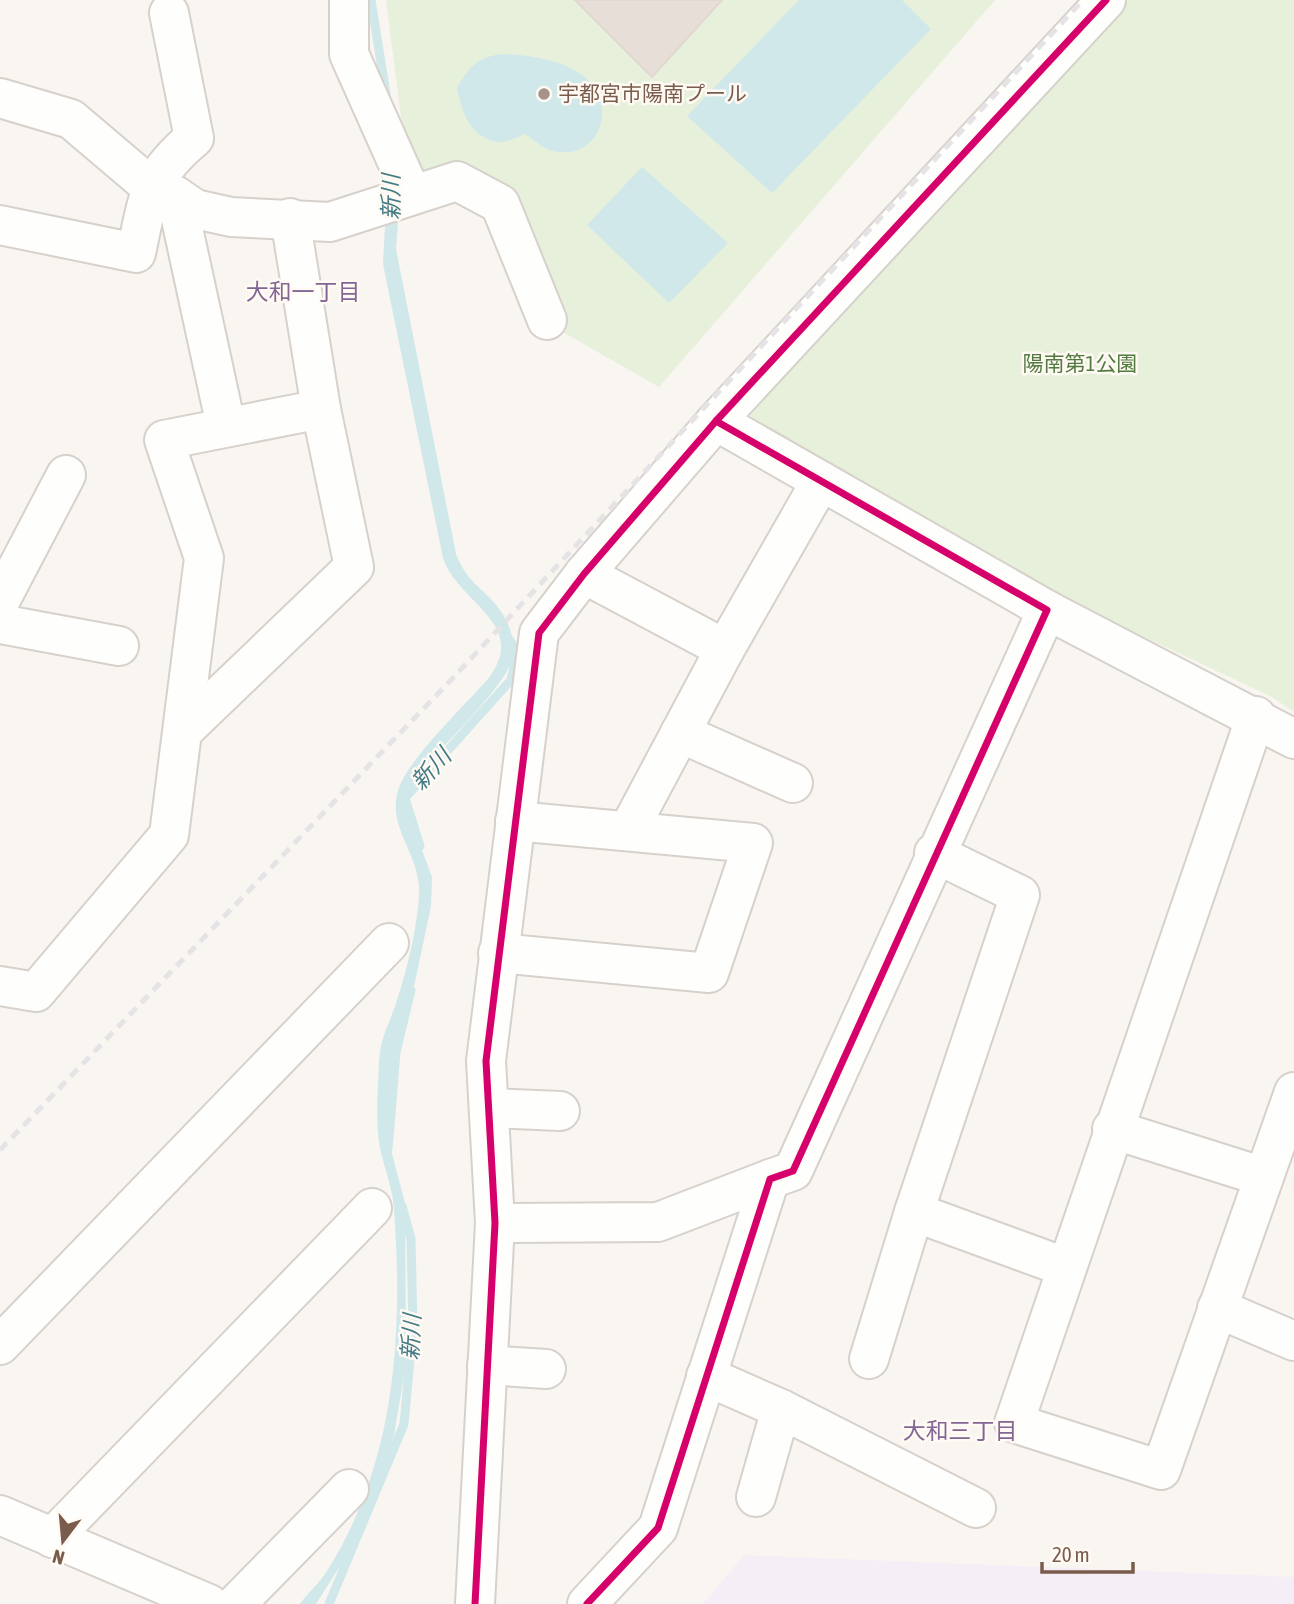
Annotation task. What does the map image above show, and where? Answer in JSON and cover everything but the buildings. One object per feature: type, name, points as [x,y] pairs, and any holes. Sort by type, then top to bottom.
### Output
[{"type":"street","points":[[349,0],[349,54],[412,195]]},
{"type":"street","points":[[475,1604],[495,1223],[486,1061],[539,633],[584,574],[716,421],[1106,0]]},
{"type":"street","points":[[0,225],[136,253],[163,191],[169,159],[194,138],[169,13]]},
{"type":"street","points":[[0,98],[71,119],[163,191],[195,209],[219,214],[330,222],[457,181],[500,204],[547,320]]},
{"type":"street","points":[[163,191],[226,426]]},
{"type":"street","points":[[183,731],[354,567],[321,409],[290,219]]},
{"type":"street","points":[[0,986],[36,992],[169,835],[204,558],[164,440],[321,409]]},
{"type":"street","points":[[716,421],[1047,610],[1256,716],[1294,739]]},
{"type":"street","points":[[0,601],[66,475]]},
{"type":"street","points":[[628,831],[725,649],[821,481]]},
{"type":"street","points":[[584,574],[725,649]]},
{"type":"street","points":[[495,1223],[658,1222],[793,1171],[934,853],[1047,610]]},
{"type":"street","points":[[0,624],[119,646]]},
{"type":"street","points":[[1256,716],[1112,1129],[1014,1423],[1161,1471],[1294,1092]]},
{"type":"street","points":[[680,733],[793,783]]},
{"type":"street","points":[[498,953],[709,973],[753,843],[515,821]]},
{"type":"street","points":[[869,1359],[914,1212],[1020,895],[934,853]]},
{"type":"street","points":[[0,1345],[389,943]]},
{"type":"street","points":[[489,1108],[560,1111]]},
{"type":"street","points":[[1112,1129],[1264,1177]]},
{"type":"street","points":[[587,1604],[658,1528],[770,1180]]},
{"type":"street","points":[[52,1538],[372,1208]]},
{"type":"street","points":[[914,1212],[1065,1267]]},
{"type":"street","points":[[1217,1308],[1294,1341]]},
{"type":"street","points":[[487,1365],[546,1369]]},
{"type":"street","points":[[706,1376],[781,1409],[976,1508]]},
{"type":"street","points":[[756,1497],[781,1409]]},
{"type":"street","points":[[236,1604],[349,1489]]},
{"type":"street","points":[[0,1516],[209,1604]]},
{"type":"shaded area","points":[[744,1555],[1294,1577],[1294,1604],[703,1604]]},
{"type":"green space","name":"宇都宮市陽南プール","points":[[386,0],[995,0],[659,387],[561,331],[454,168],[421,170],[404,141]]},
{"type":"green space","name":"陽南第1公園","points":[[1126,0],[1294,0],[1294,712],[1272,697],[1055,595],[753,422],[748,406]]},
{"type":"water","points":[[799,0],[902,0],[931,29],[772,193],[687,116]]},
{"type":"water","points":[[507,54],[561,64],[589,81],[597,92],[602,117],[593,139],[572,152],[558,152],[545,148],[525,134],[498,142],[480,135],[465,115],[457,88],[471,67],[490,56]]},
{"type":"water","points":[[642,167],[728,243],[669,303],[587,225]]},
{"type":"water","points":[[386,209],[399,210],[396,249],[456,554],[466,574],[505,618],[512,636],[513,654],[507,671],[498,684],[412,783],[407,810],[432,877],[431,906],[415,982],[393,1056],[387,1135],[405,1203],[406,1364],[394,1435],[367,1514],[352,1547],[316,1604],[300,1604],[324,1575],[350,1529],[368,1486],[381,1442],[390,1396],[395,1350],[397,1256],[393,1201],[378,1138],[379,1063],[383,1038],[411,950],[419,895],[415,866],[399,827],[396,800],[406,773],[488,679],[499,660],[501,643],[496,628],[451,574],[443,558],[383,264]]},
{"type":"waterway","name":"新川","points":[[371,0],[386,94]]},
{"type":"waterway","name":"新川","points":[[420,846],[405,798],[511,680],[518,651],[507,637]]},
{"type":"waterway","name":"新川","points":[[388,1149],[396,1052],[411,990]]},
{"type":"waterway","name":"新川","points":[[329,1604],[404,1424],[413,1327],[411,1239],[402,1206]]},
{"type":"railway","points":[[0,1150],[451,680],[1083,0]]},
{"type":"cycle path","points":[[475,1604],[495,1223],[486,1061],[539,633],[584,574],[716,421],[1106,0]]},
{"type":"cycle path","points":[[587,1604],[658,1528],[770,1179],[793,1171],[1047,610],[716,421]]},
{"type":"place","name":"宇都宮市陽南プール","points":[[544,94]]},
{"type":"district","name":"大和一丁目","points":[[303,292]]},
{"type":"district","name":"大和三丁目","points":[[960,1431]]}]
